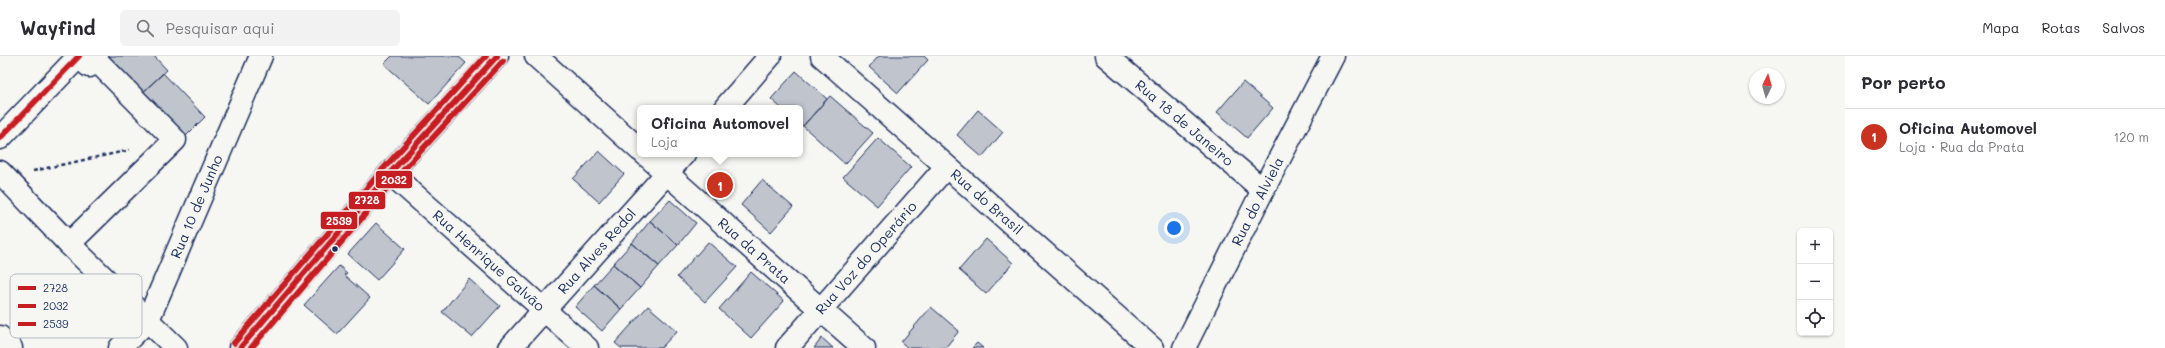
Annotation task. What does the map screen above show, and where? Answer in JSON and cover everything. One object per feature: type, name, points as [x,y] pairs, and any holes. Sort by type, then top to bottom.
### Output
[{"type":"street","points":[[0,138],[79,56],[88,66],[95,59],[175,140],[69,244]]},
{"type":"street","name":"Rua 10 de Junho","points":[[142,326],[148,320],[261,56]]},
{"type":"street","points":[[240,348],[390,173],[497,56]]},
{"type":"street","points":[[536,56],[637,147]]},
{"type":"street","points":[[728,105],[770,56]]},
{"type":"street","name":"Rua do Brasil","points":[[822,56],[1152,348]]},
{"type":"street","name":"Rua 18 de Janeiro","points":[[1106,56],[1263,190]]},
{"type":"street","name":"Rua do Alviela","points":[[1184,348],[1263,190],[1333,56]]},
{"type":"street","name":"Rua da Prata","points":[[648,157],[864,348]]},
{"type":"street","name":"Rua Alves Redol","points":[[510,348],[681,157]]},
{"type":"street","name":"Rua Voz do Operário","points":[[787,348],[946,167]]},
{"type":"street","name":"Rua Henrique Galvão","points":[[390,173],[587,348]]},
{"type":"street","points":[[2,174],[69,244],[100,274]]},
{"type":"street","points":[[142,314],[176,348]]},
{"type":"street","points":[[0,337],[11,348]]},
{"type":"street","name":"Rua 10 de Junho","points":[[120,348],[130,338]]},
{"type":"path","points":[[2,174],[137,149]]},
{"type":"building","points":[[103,56],[154,56],[167,70],[140,95]]},
{"type":"building","points":[[392,56],[458,56],[466,63],[429,104],[384,64]]},
{"type":"building","points":[[879,56],[924,56],[928,60],[898,93],[869,67]]},
{"type":"building","points":[[796,71],[827,99],[803,126],[803,105],[778,105],[771,99]]},
{"type":"building","points":[[163,73],[205,117],[183,139],[140,95]]},
{"type":"building","points":[[1243,82],[1273,108],[1247,138],[1217,112]]},
{"type":"building","points":[[830,96],[873,133],[845,164],[803,126]]},
{"type":"building","points":[[978,110],[1003,132],[982,157],[957,135]]},
{"type":"building","points":[[878,138],[911,167],[877,206],[843,177]]},
{"type":"building","points":[[599,151],[624,174],[599,202],[573,179]]},
{"type":"building","points":[[762,180],[793,207],[771,232],[741,205]]},
{"type":"building","points":[[670,200],[696,223],[678,245],[650,221]]},
{"type":"building","points":[[650,221],[678,245],[659,266],[632,243]]},
{"type":"building","points":[[376,223],[405,249],[377,280],[348,254]]},
{"type":"building","points":[[986,239],[1013,263],[986,294],[959,270]]},
{"type":"building","points":[[708,242],[737,267],[705,302],[677,277]]},
{"type":"building","points":[[632,243],[659,266],[640,288],[613,264]]},
{"type":"building","points":[[613,264],[640,288],[621,309],[594,285]]},
{"type":"building","points":[[339,266],[347,273],[344,275],[370,298],[337,334],[304,305]]},
{"type":"building","points":[[751,272],[784,301],[751,338],[719,309]]},
{"type":"building","points":[[469,279],[500,306],[472,337],[442,312]]},
{"type":"building","points":[[594,285],[621,309],[602,331],[575,307]]},
{"type":"building","points":[[648,306],[677,331],[661,348],[621,348],[615,343]]},
{"type":"building","points":[[931,307],[959,331],[945,348],[908,348],[901,342]]},
{"type":"building","points":[[822,338],[833,348],[814,348]]},
{"type":"building","points":[[977,343],[983,348],[972,348]]},
{"type":"transit line","name":"2728","points":[[0,138],[79,56]]},
{"type":"transit line","name":"2539","points":[[234,343],[384,168],[486,56]]},
{"type":"transit line","name":"2728","points":[[240,348],[390,173],[497,56]]},
{"type":"transit line","name":"2032","points":[[251,348],[396,178],[503,61]]},
{"type":"place","name":"Oficina Automovel","points":[[720,185]]}]
